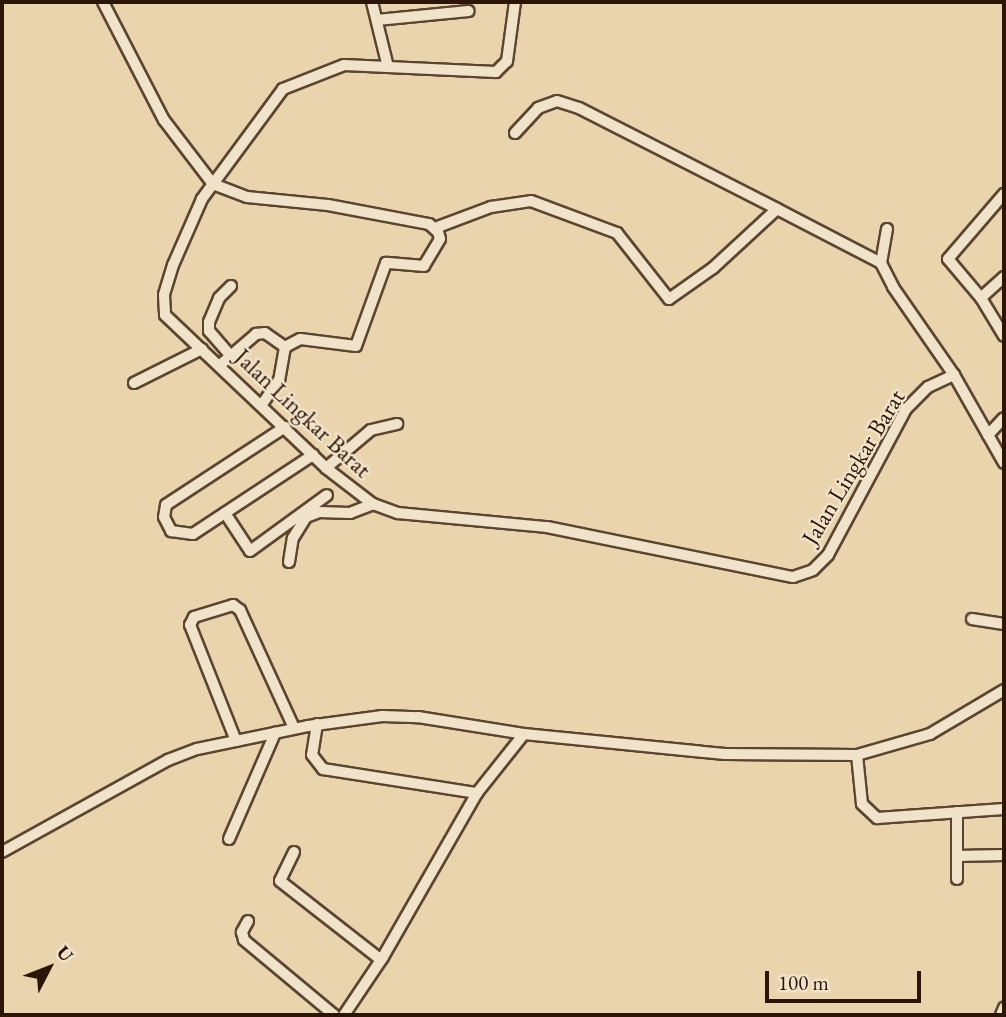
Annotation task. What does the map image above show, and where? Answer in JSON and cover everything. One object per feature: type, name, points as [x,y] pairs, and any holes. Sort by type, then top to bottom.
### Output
[{"type":"street","points":[[103,2],[164,120],[213,184],[247,197],[327,205],[435,228],[491,207],[531,201],[617,233],[669,299],[712,268],[777,209]]},
{"type":"street","points":[[372,2],[388,67]]},
{"type":"street","name":"Jalan Lingkar Barat","points":[[515,2],[507,61],[496,72],[479,75],[344,65],[283,89],[193,215],[164,295],[165,315],[262,404],[326,468],[373,504],[426,517],[588,534],[776,577],[793,577],[813,570],[828,555],[912,403],[928,387],[954,375]]},
{"type":"street","points":[[377,20],[469,10]]},
{"type":"street","points":[[515,132],[538,108],[557,101],[579,108],[881,263],[954,375],[1004,463]]},
{"type":"street","points":[[1004,194],[948,259],[981,298],[1004,336]]},
{"type":"street","points":[[285,346],[300,339],[356,346],[386,263],[425,265],[440,239],[435,228]]},
{"type":"street","points":[[881,263],[887,229]]},
{"type":"street","points":[[981,298],[1004,277]]},
{"type":"street","points":[[230,355],[209,331],[209,321],[219,298],[231,286]]},
{"type":"street","points":[[220,365],[256,334],[265,334],[285,346]]},
{"type":"street","points":[[262,404],[279,380],[285,346]]},
{"type":"street","points":[[134,383],[202,349]]},
{"type":"street","points":[[988,435],[1004,418]]},
{"type":"street","points":[[326,468],[371,430],[397,424]]},
{"type":"street","points":[[285,427],[166,505],[164,517],[171,531],[193,534],[313,455]]},
{"type":"street","points":[[319,512],[336,476]]},
{"type":"street","points":[[225,513],[250,551],[327,495]]},
{"type":"street","points":[[289,562],[301,523],[319,512],[350,513],[373,504]]},
{"type":"street","points":[[236,741],[190,625],[194,617],[233,605],[240,610],[294,728]]},
{"type":"street","points":[[972,619],[1004,624]]},
{"type":"street","points":[[2,852],[168,760],[236,741],[317,724],[382,716],[418,717],[524,734],[725,754],[857,755],[930,734],[1002,690]]},
{"type":"street","points":[[317,724],[312,755],[323,769],[477,793]]},
{"type":"street","points":[[229,839],[275,733]]},
{"type":"street","points":[[344,1015],[381,960],[477,793],[524,734]]},
{"type":"street","points":[[857,755],[862,804],[870,815],[1004,809]]},
{"type":"street","points":[[957,812],[957,879]]},
{"type":"street","points":[[294,852],[280,880],[381,960]]},
{"type":"street","points":[[957,856],[1004,855]]},
{"type":"street","points":[[248,920],[242,932],[244,940],[334,1015]]},
{"type":"street","points":[[1001,1015],[1004,1008]]}]
